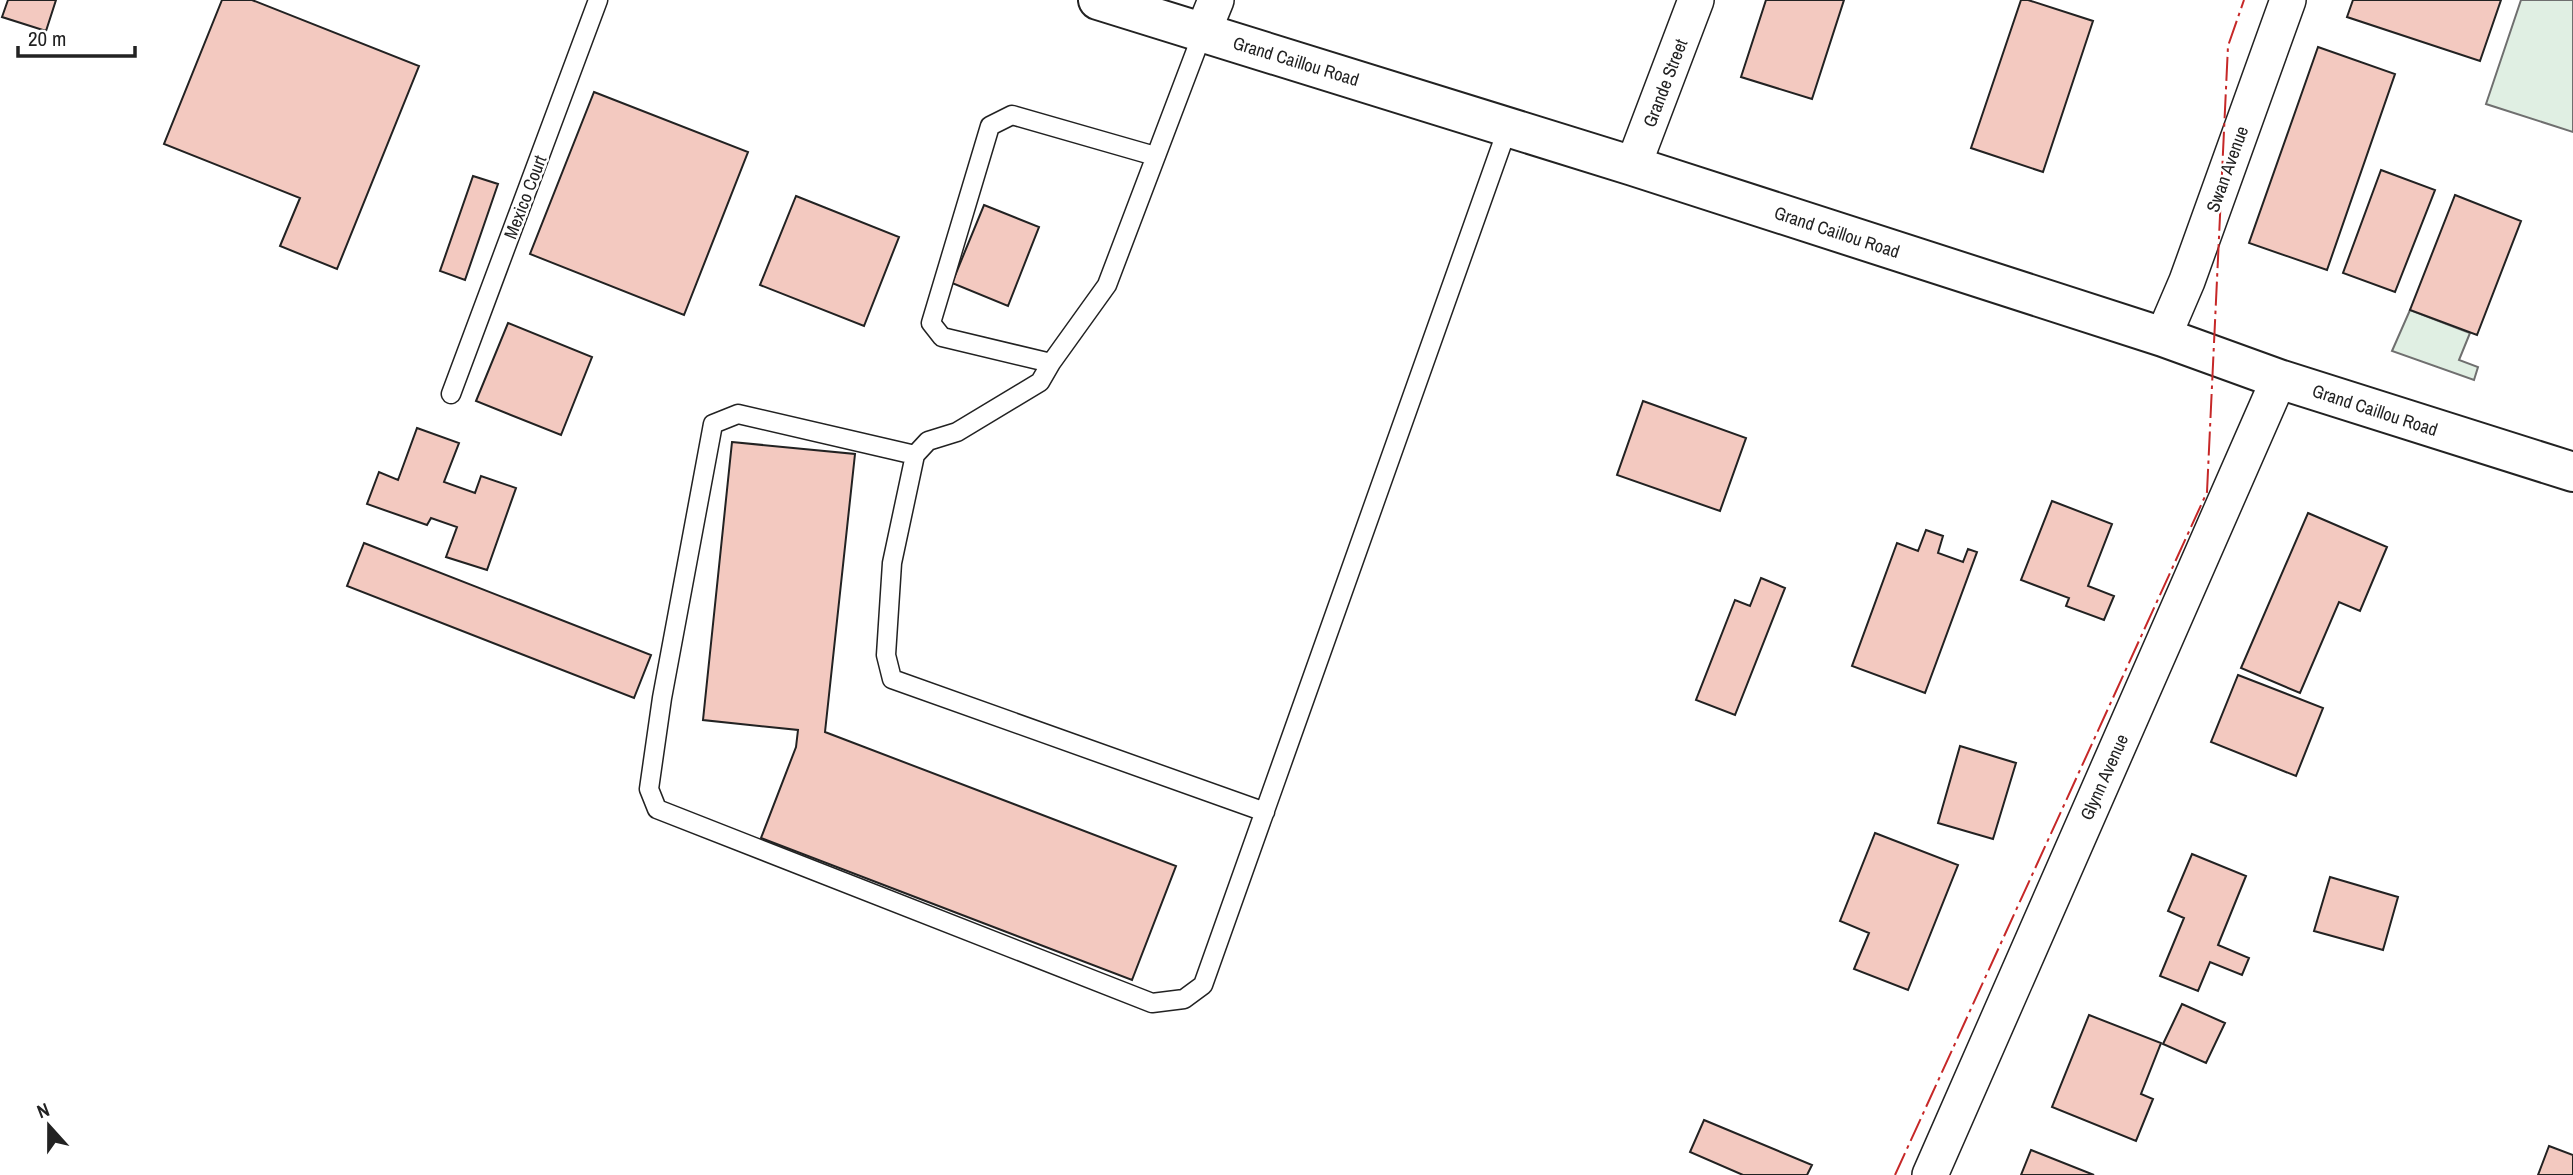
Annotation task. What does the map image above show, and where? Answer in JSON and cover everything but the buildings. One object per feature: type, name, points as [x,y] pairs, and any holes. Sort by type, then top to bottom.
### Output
[{"type":"main road","name":"Grand Caillou Road","points":[[1098,0],[1209,16],[1508,127],[2163,337],[2279,379],[2573,472]]},
{"type":"street","name":"Grande Street","points":[[1633,166],[1696,0]]},
{"type":"street","name":"Swan Avenue","points":[[2163,337],[2187,281],[2288,0]]},
{"type":"street","name":"Glynn Avenue","points":[[1930,1175],[2279,379]]},
{"type":"lane","name":"Mexico Court","points":[[451,394],[598,0]]},
{"type":"lane","points":[[1209,16],[1107,285],[1040,382],[957,432],[928,441],[915,455],[892,563],[886,655],[892,679],[1265,812]]},
{"type":"lane","points":[[1051,363],[942,337],[932,323],[990,127],[1012,116],[1155,156]]},
{"type":"lane","points":[[915,455],[738,414],[713,424],[649,789],[657,809],[1152,1003],[1184,999],[1203,985],[1508,127]]},
{"type":"green space","points":[[2521,0],[2573,0],[2573,132],[2486,104]]},
{"type":"green space","points":[[2410,310],[2470,333],[2459,360],[2478,367],[2474,380],[2392,351]]},
{"type":"power","points":[[1895,1175],[2207,492],[2228,46],[2244,0]]}]
